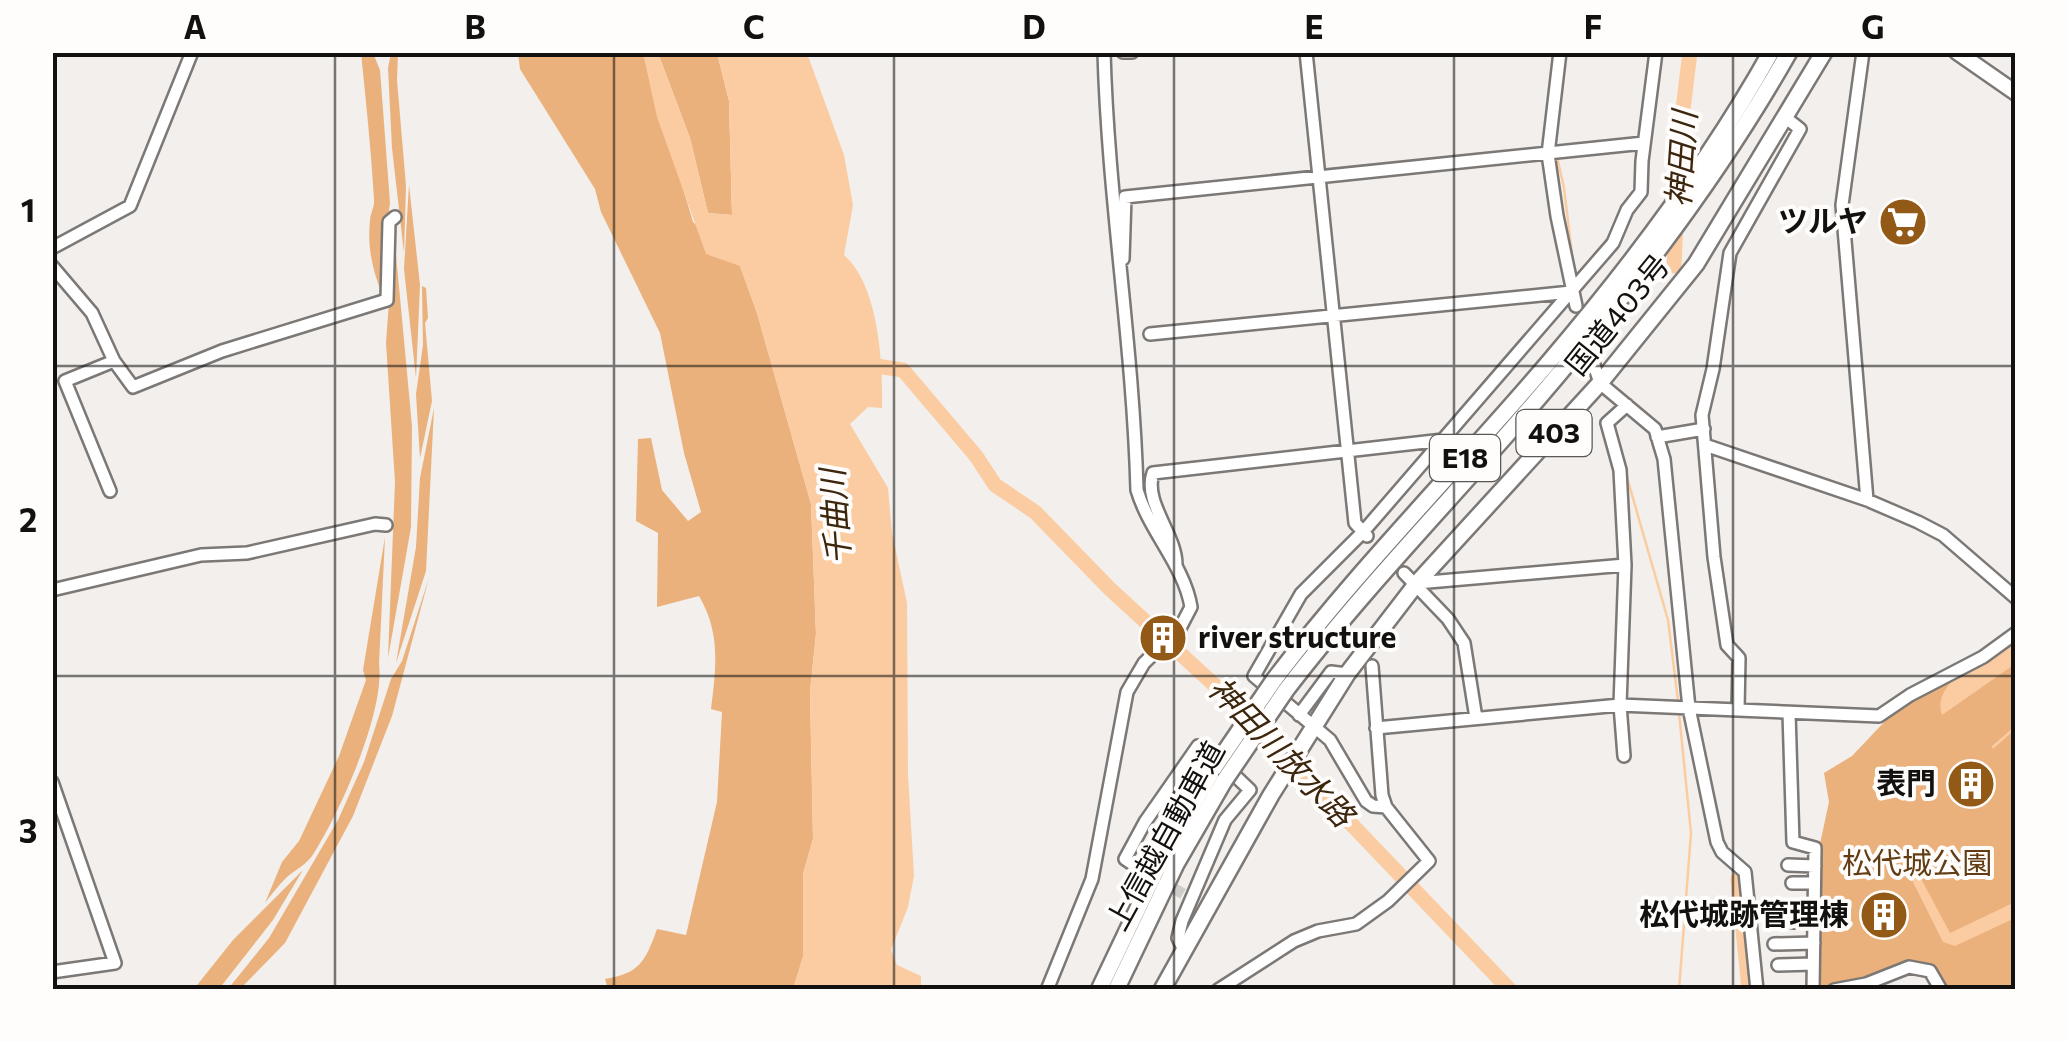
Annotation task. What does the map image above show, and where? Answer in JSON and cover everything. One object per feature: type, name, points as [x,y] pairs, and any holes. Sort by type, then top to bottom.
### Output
[{"type":"highway","name":"上信越自動車道","points":[[1098,990],[1160,862],[1338,600],[1548,363],[1652,234],[1695,174],[1771,52]]},
{"type":"highway","name":"上信越自動車道","points":[[1280,685],[1560,373],[1657,253],[1701,192],[1789,52]]},
{"type":"highway","name":"国道403号","points":[[1162,990],[1270,796],[1410,578],[1600,382],[1696,264],[1824,52]]},
{"type":"highway","name":"上信越自動車道","points":[[1116,990],[1219,774]]},
{"type":"main road","points":[[1957,52],[2016,93]]},
{"type":"street","points":[[52,248],[130,206],[192,52]]},
{"type":"street","points":[[1047,990],[1092,879],[1127,692],[1144,664],[1180,628],[1191,602],[1137,490],[1112,208],[1104,52]]},
{"type":"street","points":[[1124,52],[1132,52]]},
{"type":"street","points":[[1306,52],[1355,523],[1366,535]]},
{"type":"street","points":[[1560,52],[1548,154],[1576,306]]},
{"type":"street","points":[[1386,806],[1366,802],[1330,740],[1310,732],[1299,715],[1254,676],[1301,594],[1366,535],[1613,242],[1627,210],[1641,192],[1656,52]]},
{"type":"street","points":[[1863,52],[1842,205],[1867,500]]},
{"type":"street","points":[[1738,710],[1739,658],[1727,645],[1714,557],[1702,416],[1730,253],[1800,129],[1786,118]]},
{"type":"street","points":[[1120,273],[1125,250],[1125,197],[1644,143]]},
{"type":"street","points":[[52,266],[92,313],[114,361],[133,387],[222,351],[383,302],[389,222],[395,217]]},
{"type":"street","points":[[1150,334],[1572,292]]},
{"type":"street","points":[[1591,356],[1600,382],[1655,429],[1664,459],[1688,708],[1716,842],[1745,872],[1756,990]]},
{"type":"street","points":[[110,491],[66,381],[114,361]]},
{"type":"street","points":[[1624,756],[1620,705],[1625,565],[1620,470],[1607,423],[1627,406]]},
{"type":"street","points":[[1657,437],[1704,429]]},
{"type":"street","points":[[1176,568],[1176,551],[1152,494],[1153,473],[1443,440]]},
{"type":"street","points":[[1705,445],[1867,500],[1943,534],[2016,598]]},
{"type":"street","points":[[52,590],[201,555],[246,553],[375,524],[386,526]]},
{"type":"street","points":[[1410,578],[1452,580],[1625,565]]},
{"type":"street","points":[[1410,578],[1464,643],[1476,718]]},
{"type":"street","points":[[1432,601],[1452,580]]},
{"type":"street","points":[[1376,728],[1620,705],[1879,716],[1983,657],[2016,633]]},
{"type":"street","points":[[1218,990],[1284,946],[1318,931],[1356,924],[1388,901],[1430,861],[1382,796],[1372,666]]},
{"type":"street","points":[[1299,715],[1330,672],[1348,674]]},
{"type":"street","points":[[1788,714],[1792,842],[1816,848],[1813,990]]},
{"type":"street","points":[[1131,863],[1125,859],[1145,822],[1198,746],[1205,747],[1250,790],[1225,820],[1189,896],[1178,938],[1184,950]]},
{"type":"street","points":[[52,782],[115,963],[52,972]]},
{"type":"street","points":[[1788,865],[1815,866]]},
{"type":"street","points":[[1792,883],[1814,883]]},
{"type":"street","points":[[1794,922],[1814,922]]},
{"type":"street","points":[[1774,944],[1814,943]]},
{"type":"street","points":[[1778,965],[1813,964]]},
{"type":"street","points":[[1834,990],[1866,987],[1909,967],[1922,967],[1936,977],[1942,990]]},
{"type":"green space","points":[[361,53],[373,53],[380,70],[390,203],[383,252],[383,296],[370,250],[374,199]]},
{"type":"green space","points":[[391,53],[398,53],[406,186],[404,253],[392,148],[388,68]]},
{"type":"green space","points":[[518,53],[643,53],[693,222],[740,266],[757,313],[811,504],[816,634],[810,691],[813,839],[803,874],[803,957],[793,989],[608,989],[605,979],[640,964],[657,929],[686,935],[717,802],[722,712],[711,709],[715,651],[706,610],[699,596],[657,607],[658,533],[636,521],[638,439],[651,438],[662,490],[688,521],[701,512],[684,453],[660,333],[601,212],[595,189],[520,69]]},
{"type":"green space","points":[[658,53],[717,53],[729,101],[732,215],[708,213],[690,138]]},
{"type":"green space","points":[[409,185],[420,285],[416,378],[404,269]]},
{"type":"green space","points":[[394,233],[412,426],[411,527],[388,658],[395,482],[386,343]]},
{"type":"green space","points":[[422,286],[426,288],[432,401],[420,458],[416,394],[423,345]]},
{"type":"green space","points":[[434,408],[426,571],[396,663],[416,547],[420,478]]},
{"type":"green space","points":[[385,537],[379,684],[368,734],[348,788],[314,853],[265,903],[282,862],[299,841],[339,756],[366,680],[363,670]]},
{"type":"green space","points":[[429,578],[392,716],[353,816],[285,943],[240,989],[228,989],[269,938],[338,820],[364,762],[391,679],[402,661]]},
{"type":"green space","name":"松代城公園","points":[[2015,636],[2015,989],[1946,989],[1935,969],[1922,963],[1859,982],[1816,989],[1818,853],[1829,802],[1824,773],[1852,756],[1912,698]]},
{"type":"green space","points":[[303,870],[273,920],[219,989],[194,989],[233,940]]},
{"type":"water","name":"千曲川","points":[[643,53],[658,53],[690,138],[708,213],[732,215],[729,101],[717,53],[807,53],[844,155],[853,205],[844,255],[856,268],[872,305],[882,390],[882,408],[868,407],[850,424],[888,488],[892,533],[907,603],[908,775],[914,876],[908,907],[891,950],[897,965],[921,976],[921,989],[793,989],[803,957],[803,874],[813,839],[810,691],[816,634],[811,504],[740,266],[706,254],[657,117]]},
{"type":"water","points":[[2015,636],[2015,664],[1942,715],[1945,690],[1954,679]]},
{"type":"water","points":[[1911,860],[1950,933],[2015,902],[2015,918],[1955,946],[1943,942],[1905,866]]},
{"type":"waterway","points":[[1564,66],[1566,52]]},
{"type":"waterway","name":"神田川","points":[[1674,266],[1680,134],[1690,52]]},
{"type":"waterway","points":[[1558,161],[1574,271]]},
{"type":"waterway","name":"神田川放水路","points":[[863,364],[903,370],[976,456],[995,485],[1035,512],[1110,589],[1246,714],[1510,990]]},
{"type":"waterway","points":[[1614,425],[1619,447]]},
{"type":"waterway","points":[[1626,474],[1668,620],[1678,701]]},
{"type":"waterway","points":[[1679,713],[1691,833],[1679,990]]},
{"type":"waterway","points":[[1993,747],[2016,727]]},
{"type":"waterway","name":"神田川","points":[[1738,879],[1749,990]]},
{"type":"tunnel","points":[[1131,863],[1185,895]]},
{"type":"place","name":"ツルヤ","points":[[1903,222]]},
{"type":"place","name":"river structure","points":[[1163,638]]},
{"type":"place","name":"表門","points":[[1971,784]]},
{"type":"place","name":"松代城跡管理棟","points":[[1884,915]]}]
